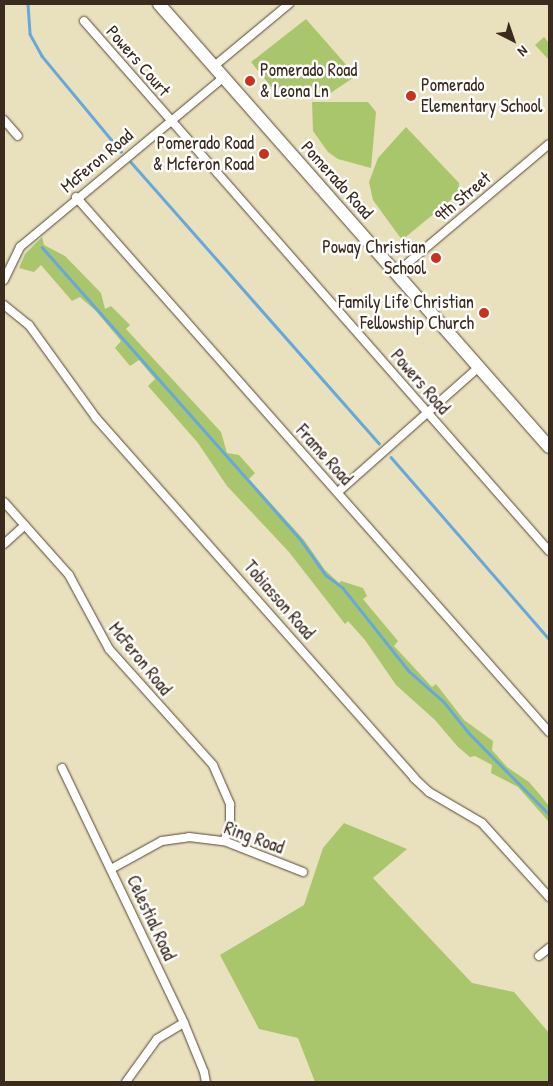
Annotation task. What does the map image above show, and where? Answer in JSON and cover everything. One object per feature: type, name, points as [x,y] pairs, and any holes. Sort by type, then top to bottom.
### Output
[{"type":"main road","name":"Pomerado Road","points":[[159,4],[549,447]]},
{"type":"street","points":[[213,67],[289,4]]},
{"type":"street","name":"Powers Court","points":[[84,21],[170,120]]},
{"type":"street","name":"McFeron Road","points":[[4,280],[20,247],[76,197],[223,78]]},
{"type":"street","points":[[4,120],[18,136]]},
{"type":"street","name":"Powers Road","points":[[170,120],[549,551]]},
{"type":"street","name":"9th Street","points":[[396,273],[549,144]]},
{"type":"street","name":"Frame Road","points":[[76,197],[549,732]]},
{"type":"street","name":"Tobiasson Road","points":[[4,305],[30,325],[96,418],[414,778],[430,792],[482,823],[549,897]]},
{"type":"street","points":[[338,492],[479,367]]},
{"type":"street","name":"McFeron Road","points":[[4,502],[69,575],[109,649],[213,765],[230,804],[230,827],[224,841]]},
{"type":"street","points":[[4,544],[25,525]]},
{"type":"street","name":"Celestial Road","points":[[62,768],[184,1023],[204,1072],[206,1082]]},
{"type":"street","name":"Ring Road","points":[[111,869],[162,841],[189,837],[224,841],[303,872]]},
{"type":"street","points":[[539,956],[549,948]]},
{"type":"street","points":[[126,1082],[157,1040],[184,1023]]},
{"type":"green space","points":[[306,19],[356,76],[329,94],[287,99],[277,94],[251,62]]},
{"type":"green space","points":[[544,37],[549,43],[549,60],[535,45]]},
{"type":"green space","points":[[312,102],[368,102],[376,112],[371,168],[338,159],[328,152],[313,131]]},
{"type":"green space","points":[[406,127],[459,183],[458,194],[402,240],[373,200],[369,182],[378,158]]},
{"type":"green space","points":[[42,237],[44,245],[65,256],[101,293],[105,309],[111,306],[130,325],[126,329],[221,432],[227,453],[239,455],[255,473],[249,479],[304,540],[325,570],[339,583],[341,581],[363,588],[367,596],[363,599],[398,641],[394,646],[432,687],[436,684],[464,720],[493,741],[492,750],[507,767],[529,782],[549,806],[549,822],[518,787],[491,773],[492,765],[475,756],[470,757],[458,747],[435,720],[396,685],[365,640],[348,621],[345,624],[289,552],[227,486],[198,443],[148,386],[155,379],[139,360],[130,366],[115,348],[121,341],[96,311],[80,297],[72,301],[41,265],[34,272],[19,268],[25,254]]},
{"type":"green space","points":[[344,823],[407,849],[373,878],[472,983],[514,992],[549,1033],[549,1082],[315,1082],[298,1038],[259,1029],[220,955],[304,905],[323,848]]},
{"type":"waterway","points":[[28,4],[30,34],[42,56],[121,151]]},
{"type":"waterway","points":[[131,162],[379,443]]},
{"type":"waterway","points":[[42,247],[301,540],[326,575],[343,588],[409,671],[444,702],[468,732],[549,814]]},
{"type":"waterway","points":[[391,457],[549,639]]},
{"type":"place","name":"Pomerado Road & Leona Ln","points":[[250,81]]},
{"type":"place","name":"Pomerado Elementary School","points":[[411,96]]},
{"type":"place","name":"Pomerado Road & Mcferon Road","points":[[264,154]]},
{"type":"place","name":"Poway Christian School","points":[[436,258]]},
{"type":"place","name":"Family Life Christian Fellowship Church","points":[[484,313]]}]
